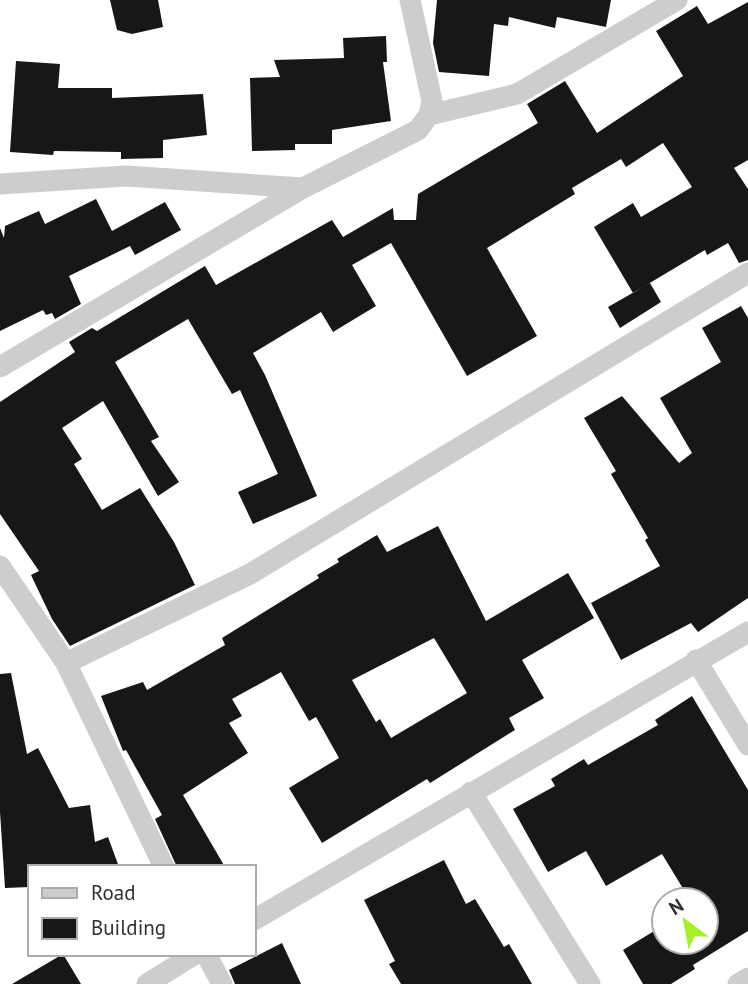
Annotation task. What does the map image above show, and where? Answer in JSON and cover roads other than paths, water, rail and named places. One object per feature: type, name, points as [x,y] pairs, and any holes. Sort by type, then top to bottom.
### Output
[{"type":"street","points":[[0,367],[303,188],[418,130],[429,116],[432,101],[410,0]]},
{"type":"street","points":[[429,116],[517,94],[677,0]]},
{"type":"street","points":[[0,184],[126,176],[303,188]]},
{"type":"street","points":[[66,663],[250,574],[748,273]]},
{"type":"street","points":[[0,566],[66,663],[163,865]]},
{"type":"street","points":[[256,919],[748,632]]},
{"type":"street","points":[[696,660],[748,745]]},
{"type":"street","points":[[471,792],[590,984]]},
{"type":"street","points":[[147,984],[192,956]]},
{"type":"street","points":[[207,956],[222,984]]},
{"type":"street","points":[[738,984],[748,978]]}]
